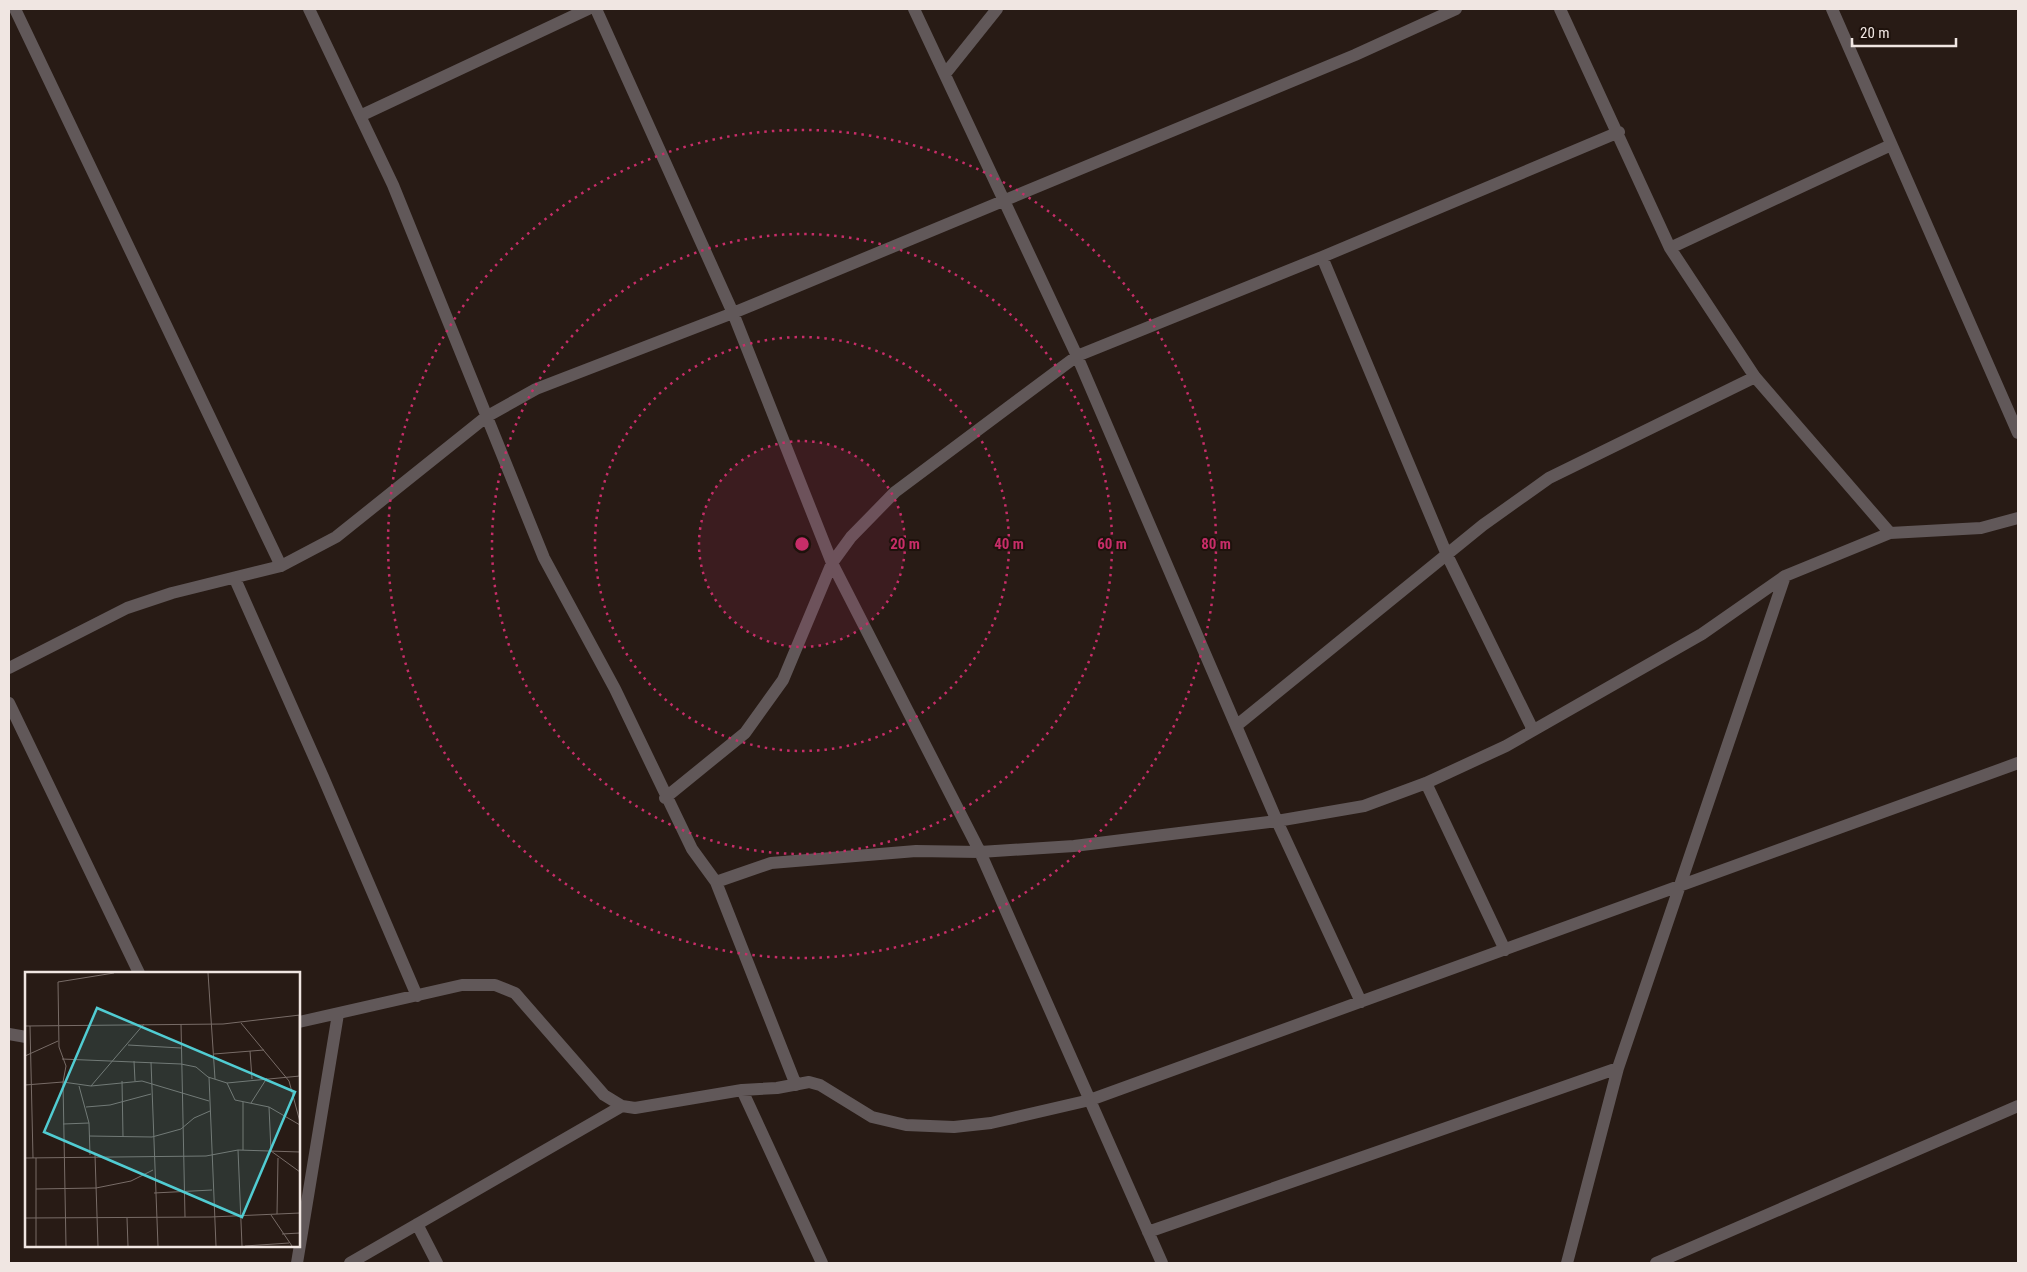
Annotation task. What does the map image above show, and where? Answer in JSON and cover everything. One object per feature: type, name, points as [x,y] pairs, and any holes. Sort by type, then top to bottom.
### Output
[{"type":"street","points":[[15,9],[281,566]]},
{"type":"street","points":[[309,9],[393,184],[544,558],[615,689],[665,798],[692,849],[716,882],[796,1085]]},
{"type":"street","points":[[360,116],[588,9]]},
{"type":"street","points":[[596,9],[733,314],[832,563],[980,852],[1162,1263]]},
{"type":"street","points":[[914,9],[1077,356],[1277,821],[1361,1002]]},
{"type":"street","points":[[945,74],[997,9]]},
{"type":"street","points":[[9,668],[127,608],[172,593],[281,566],[336,537],[486,417],[536,389],[733,314],[1355,54],[1456,9]]},
{"type":"street","points":[[1560,9],[1619,132],[1670,248],[1755,377],[1890,533]]},
{"type":"street","points":[[1832,9],[2018,433]]},
{"type":"street","points":[[665,798],[744,733],[783,680],[832,563],[851,537],[895,492],[1077,356],[1322,257],[1619,132]]},
{"type":"street","points":[[1670,248],[1891,145]]},
{"type":"street","points":[[1322,257],[1446,555],[1533,730]]},
{"type":"street","points":[[1236,726],[1483,525],[1549,478],[1755,377]]},
{"type":"street","points":[[716,882],[771,863],[916,851],[980,852],[1074,846],[1277,821],[1364,806],[1426,783],[1506,746],[1702,634],[1785,576],[1890,533],[1981,528],[2018,518]]},
{"type":"street","points":[[1567,1263],[1618,1068],[1785,576]]},
{"type":"street","points":[[234,579],[323,777],[417,996]]},
{"type":"street","points":[[9,703],[139,972]]},
{"type":"street","points":[[300,1022],[462,985],[495,985],[515,993],[604,1095],[622,1106],[635,1108],[742,1090],[809,1082],[820,1085],[872,1116],[906,1125],[954,1126],[991,1123],[1090,1100],[2018,762]]},
{"type":"street","points":[[1426,783],[1505,950]]},
{"type":"street","points":[[300,1245],[338,1014]]},
{"type":"street","points":[[9,1034],[25,1037]]},
{"type":"street","points":[[1148,1232],[1618,1068]]},
{"type":"street","points":[[742,1090],[822,1263]]},
{"type":"street","points":[[350,1263],[622,1106]]},
{"type":"street","points":[[1656,1263],[2018,1106]]},
{"type":"street","points":[[417,1224],[437,1263]]},
{"type":"street","points":[[297,1263],[300,1247]]}]
